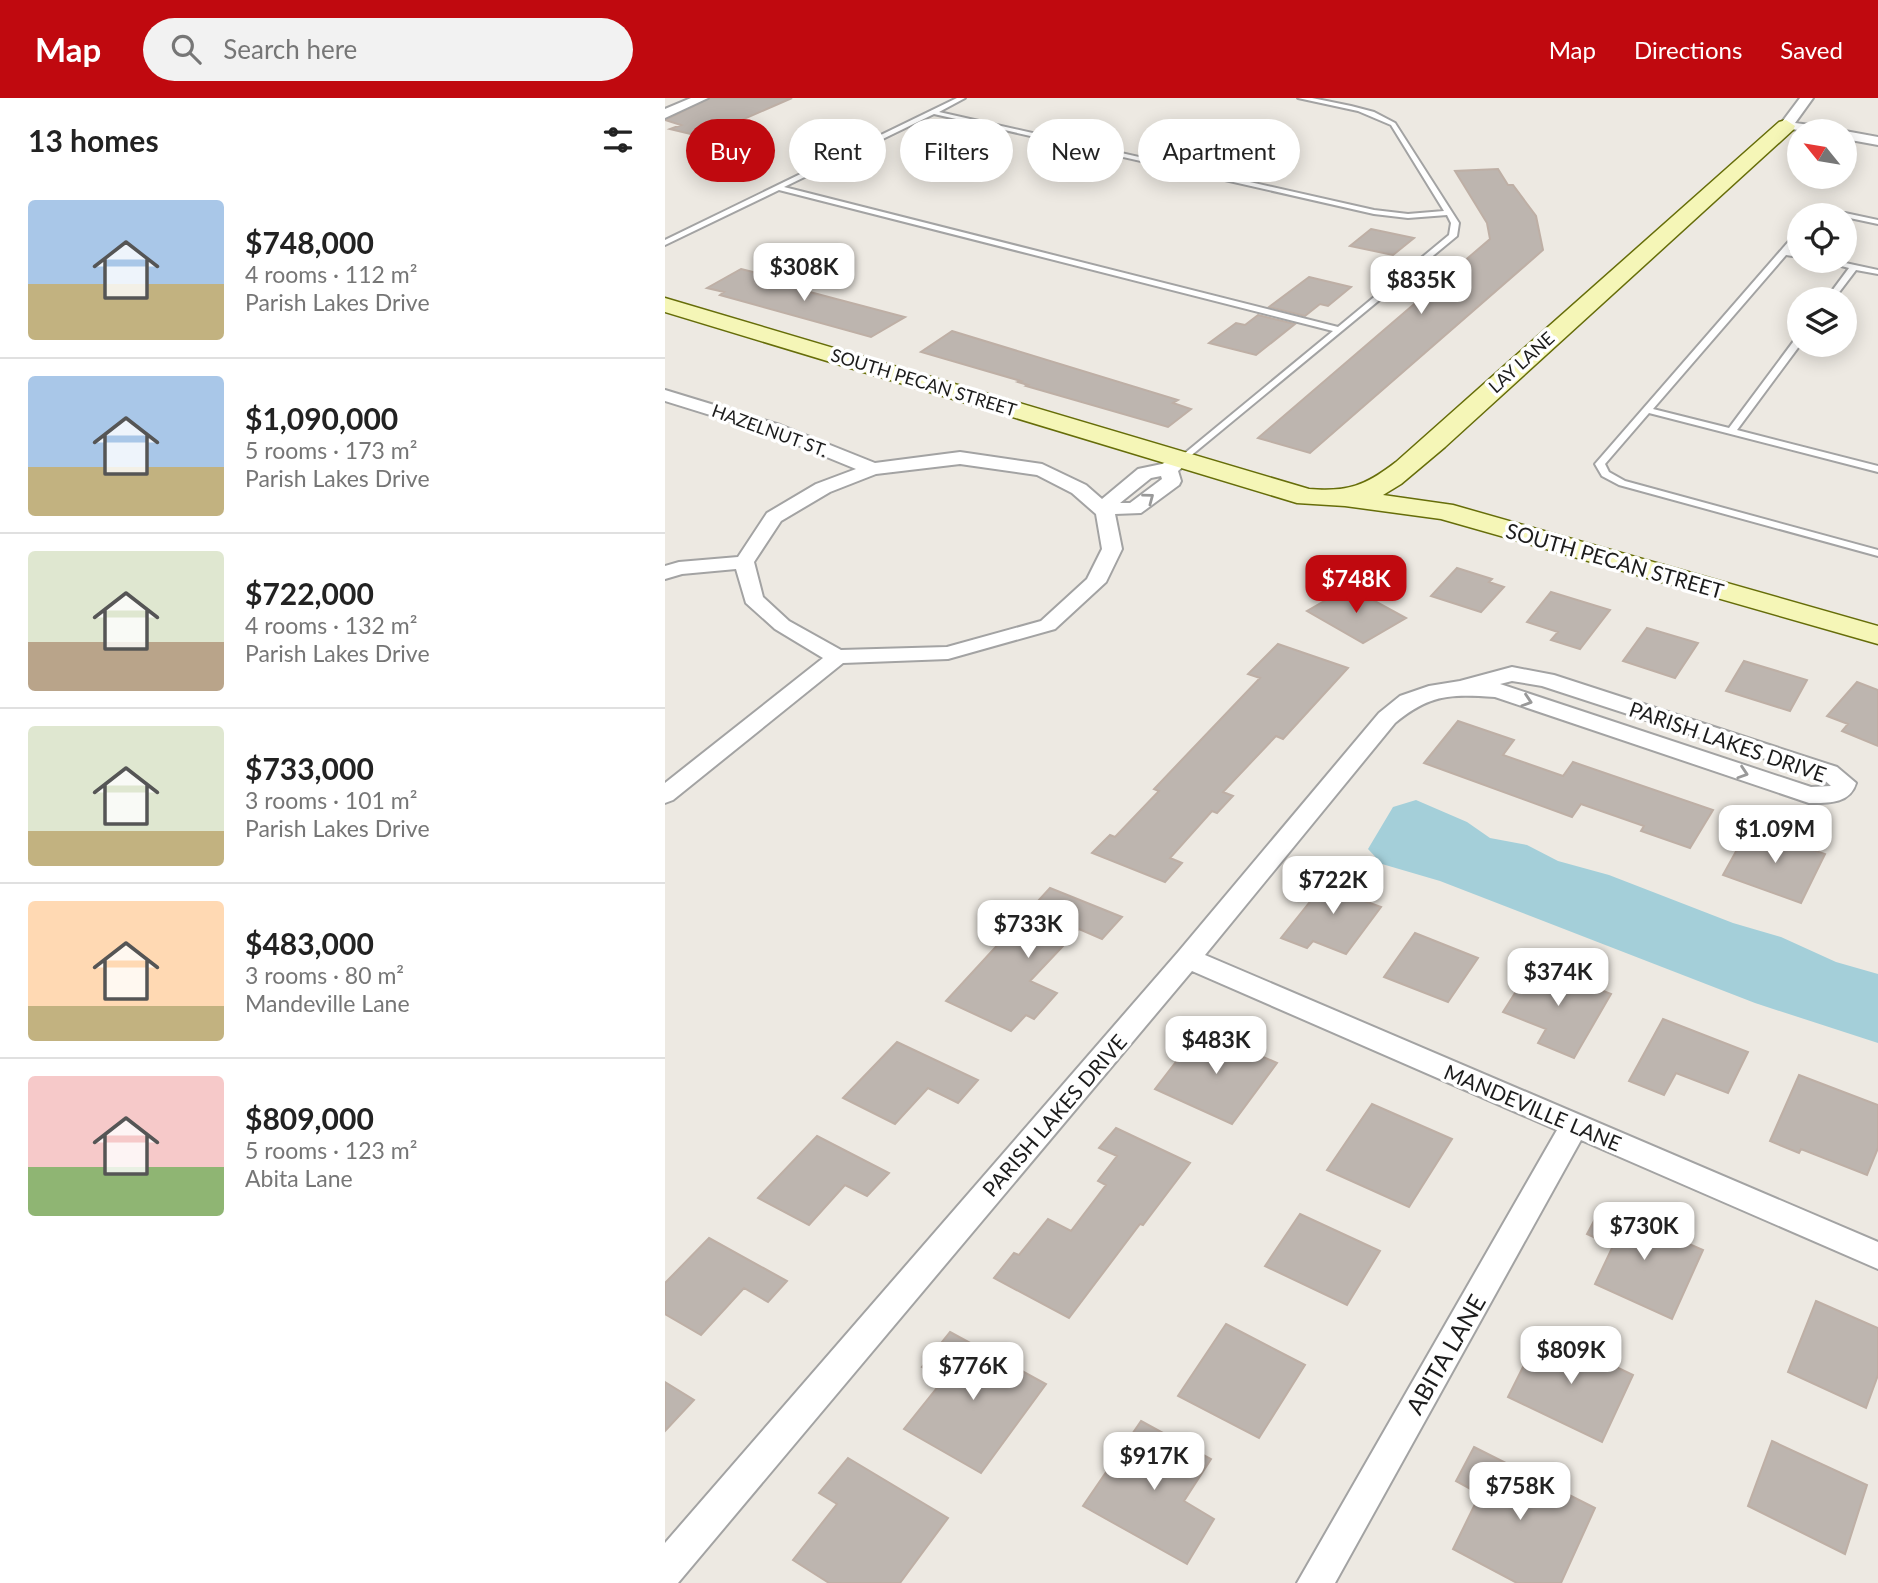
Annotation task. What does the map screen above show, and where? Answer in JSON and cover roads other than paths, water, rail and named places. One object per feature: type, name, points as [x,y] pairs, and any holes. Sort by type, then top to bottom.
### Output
[{"type":"street","points":[[665,114],[702,98]]},
{"type":"street","points":[[1786,126],[1807,98]]},
{"type":"street","name":"LAY LANE","points":[[1175,465],[1307,497],[1350,499],[1385,484],[1786,126]]},
{"type":"street","points":[[1857,137],[1878,141]]},
{"type":"street","name":"SOUTH PECAN STREET","points":[[665,304],[1175,465]]},
{"type":"street","name":"HAZELNUT ST.","points":[[665,395],[774,429],[873,469]]},
{"type":"street","points":[[1108,510],[1112,549],[1096,582],[1048,625],[948,653],[837,657],[782,625],[753,599],[744,562],[774,517],[823,488],[873,469],[960,457],[1042,470],[1079,489],[1108,510],[1134,509],[1172,481],[1175,465]]},
{"type":"street","name":"SOUTH PECAN STREET","points":[[1350,499],[1443,511],[1878,635]]},
{"type":"street","points":[[665,573],[679,568],[744,562]]},
{"type":"street","points":[[665,795],[837,657]]},
{"type":"street","name":"PARISH LAKES DRIVE","points":[[665,1570],[1188,958],[1387,718],[1408,701],[1437,691],[1461,688],[1512,674],[1546,680],[1829,772],[1844,783],[1842,790],[1831,795],[1809,795],[1497,690],[1461,688]]},
{"type":"street","name":"MANDEVILLE LANE","points":[[1188,958],[1878,1256]]},
{"type":"street","name":"ABITA LANE","points":[[1315,1583],[1575,1125]]},
{"type":"lane","points":[[665,243],[962,98]]},
{"type":"lane","points":[[1175,465],[1453,236],[1455,223],[1393,124],[1381,116],[1301,98]]},
{"type":"lane","points":[[933,112],[1374,212],[1408,216],[1448,213]]},
{"type":"lane","points":[[778,188],[1340,330]]},
{"type":"lane","points":[[1857,218],[1878,222]]},
{"type":"lane","points":[[1787,249],[1600,464],[1605,474],[1622,483],[1878,553]]},
{"type":"lane","points":[[1857,268],[1878,272]]},
{"type":"lane","points":[[1731,432],[1787,356]]},
{"type":"lane","points":[[1646,410],[1878,469]]},
{"type":"water","points":[[1416,800],[1467,822],[1490,838],[1527,845],[1558,861],[1609,875],[1733,923],[1781,937],[1836,962],[1878,974],[1878,1043],[1755,1003],[1440,881],[1382,864],[1368,849],[1393,807]]}]
